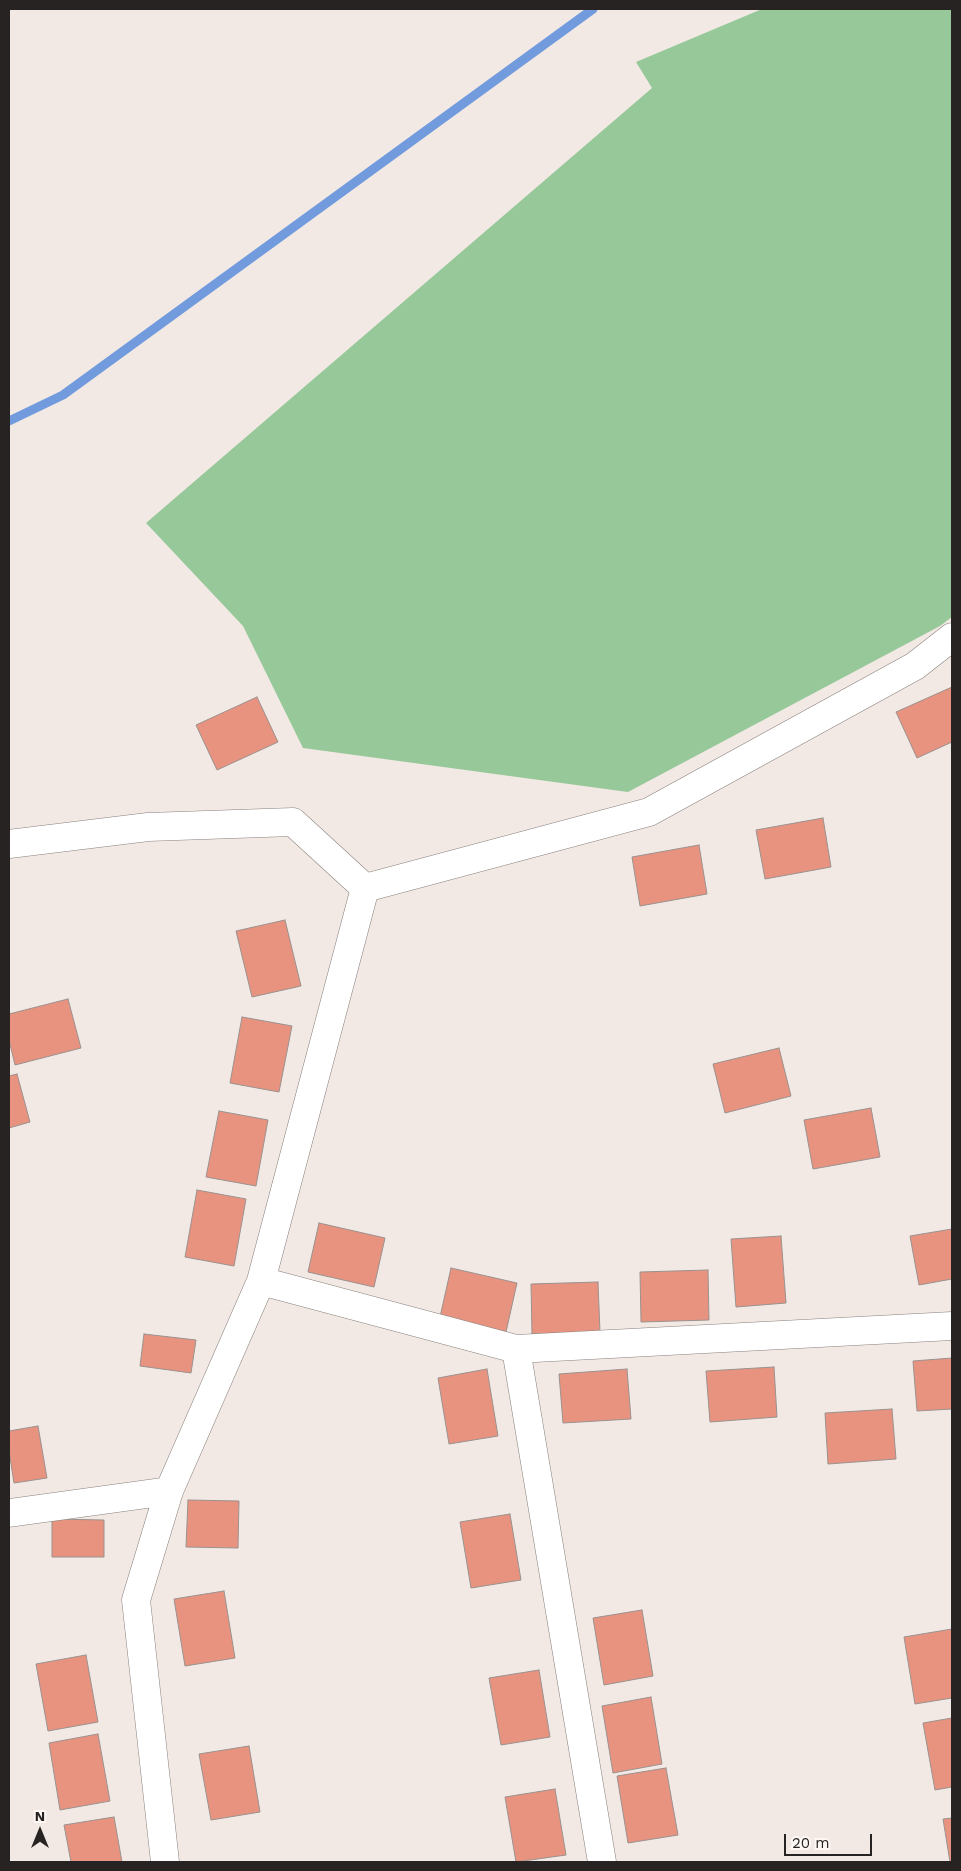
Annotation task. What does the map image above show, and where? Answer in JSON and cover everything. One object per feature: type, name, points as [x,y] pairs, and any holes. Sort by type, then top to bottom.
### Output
[{"type":"street","points":[[365,888],[649,812],[915,666],[952,637]]},
{"type":"street","points":[[9,844],[148,827],[293,822],[365,888]]},
{"type":"street","points":[[165,1862],[136,1600],[169,1491],[261,1281],[365,888]]},
{"type":"street","points":[[261,1281],[516,1349],[952,1326]]},
{"type":"street","points":[[516,1349],[602,1862]]},
{"type":"street","points":[[9,1513],[169,1491]]},
{"type":"green space","points":[[762,9],[952,9],[952,617],[940,626],[628,792],[303,748],[243,626],[146,523],[652,88],[636,62]]},
{"type":"building","points":[[952,687],[952,742],[917,758],[896,712]]},
{"type":"building","points":[[257,697],[278,742],[217,770],[196,725]]},
{"type":"building","points":[[823,818],[831,867],[765,879],[756,830]]},
{"type":"building","points":[[699,845],[707,894],[640,906],[632,857]]},
{"type":"building","points":[[285,920],[301,986],[252,997],[236,931]]},
{"type":"building","points":[[68,999],[81,1048],[15,1065],[9,1040],[9,1014]]},
{"type":"building","points":[[242,1017],[292,1026],[279,1092],[230,1083]]},
{"type":"building","points":[[779,1048],[791,1096],[725,1113],[713,1064]]},
{"type":"building","points":[[17,1074],[30,1122],[9,1128],[9,1076]]},
{"type":"building","points":[[871,1108],[880,1157],[813,1169],[804,1120]]},
{"type":"building","points":[[219,1111],[268,1120],[256,1186],[206,1177]]},
{"type":"building","points":[[197,1190],[246,1199],[234,1266],[185,1257]]},
{"type":"building","points":[[319,1223],[385,1238],[374,1287],[308,1272]]},
{"type":"building","points":[[952,1229],[952,1279],[919,1285],[910,1236]]},
{"type":"building","points":[[781,1236],[786,1303],[736,1307],[731,1239]]},
{"type":"building","points":[[451,1268],[517,1283],[506,1332],[440,1317]]},
{"type":"building","points":[[708,1270],[709,1320],[641,1322],[640,1272]]},
{"type":"building","points":[[598,1282],[600,1332],[532,1334],[531,1284]]},
{"type":"building","points":[[144,1334],[196,1340],[191,1373],[140,1366]]},
{"type":"building","points":[[952,1358],[952,1409],[917,1411],[913,1361]]},
{"type":"building","points":[[774,1367],[777,1417],[710,1422],[706,1371]]},
{"type":"building","points":[[487,1369],[498,1436],[449,1444],[438,1378]]},
{"type":"building","points":[[627,1369],[631,1419],[563,1423],[559,1374]]},
{"type":"building","points":[[892,1409],[896,1459],[828,1464],[825,1413]]},
{"type":"building","points":[[38,1426],[47,1478],[14,1483],[9,1451],[9,1431]]},
{"type":"building","points":[[188,1500],[239,1501],[238,1548],[186,1547]]},
{"type":"building","points":[[510,1514],[521,1580],[471,1588],[460,1522]]},
{"type":"building","points":[[52,1519],[104,1520],[104,1557],[52,1557]]},
{"type":"building","points":[[224,1591],[235,1658],[185,1666],[174,1599]]},
{"type":"building","points":[[642,1610],[653,1676],[604,1685],[593,1618]]},
{"type":"building","points":[[952,1629],[952,1698],[915,1704],[904,1637]]},
{"type":"building","points":[[86,1655],[98,1722],[48,1731],[36,1664]]},
{"type":"building","points":[[539,1670],[550,1737],[501,1745],[489,1678]]},
{"type":"building","points":[[651,1697],[662,1764],[613,1773],[602,1706]]},
{"type":"building","points":[[952,1718],[952,1787],[935,1790],[923,1723]]},
{"type":"building","points":[[98,1734],[110,1801],[60,1810],[49,1743]]},
{"type":"building","points":[[249,1746],[260,1812],[211,1820],[199,1754]]},
{"type":"building","points":[[666,1768],[678,1835],[628,1843],[617,1776]]},
{"type":"building","points":[[555,1789],[566,1855],[516,1862],[505,1797]]},
{"type":"building","points":[[114,1817],[122,1862],[71,1862],[64,1825]]},
{"type":"building","points":[[952,1818],[952,1862],[950,1862],[943,1819]]},
{"type":"waterway","points":[[9,421],[63,395],[593,9]]}]
